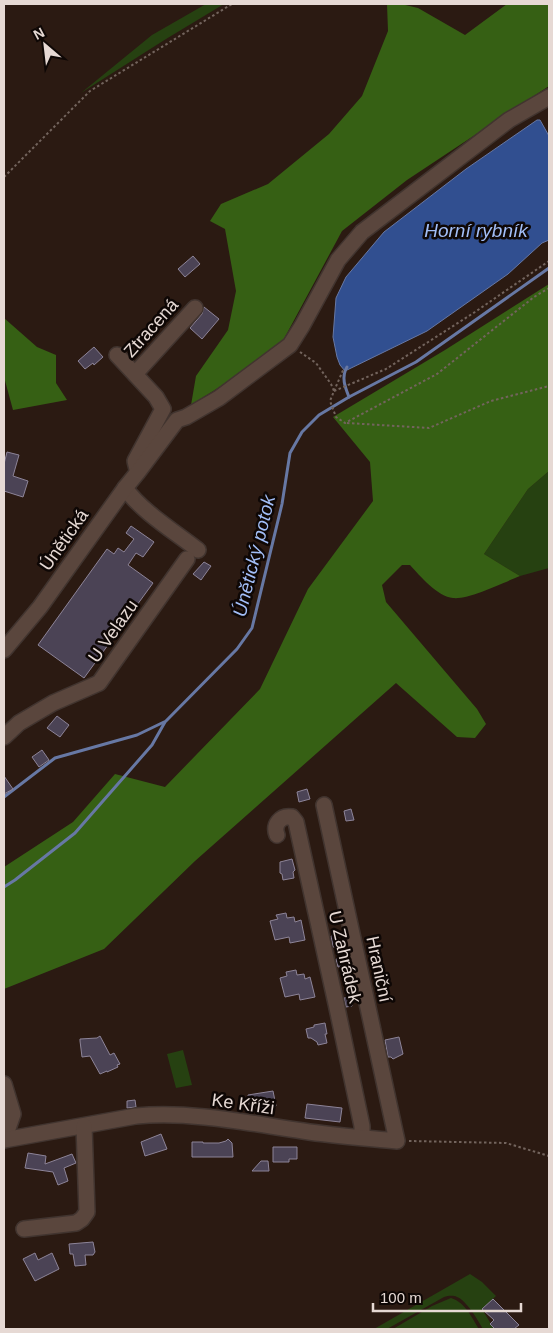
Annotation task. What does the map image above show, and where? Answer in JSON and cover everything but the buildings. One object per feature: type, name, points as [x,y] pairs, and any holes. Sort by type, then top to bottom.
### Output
[{"type":"street","points":[[290,345],[338,260],[362,232],[509,120],[549,98]]},
{"type":"street","name":"Ztracená","points":[[135,374],[195,308]]},
{"type":"street","name":"Únětická","points":[[4,650],[40,607],[125,488],[177,420],[186,417],[219,398],[290,345]]},
{"type":"street","name":"Ztracená","points":[[117,356],[156,398],[162,409],[135,461],[138,472]]},
{"type":"street","name":"U Velazu","points":[[4,737],[20,723],[53,702],[100,683],[193,554],[125,488]]},
{"type":"street","name":"Hraniční","points":[[324,805],[397,1141]]},
{"type":"street","name":"U Zahrádek","points":[[277,836],[276,824],[280,819],[287,816],[292,817],[296,822],[335,999],[362,1126],[362,1138]]},
{"type":"street","points":[[4,1084],[13,1114],[4,1140]]},
{"type":"street","name":"Ke Kříži","points":[[4,1140],[136,1116],[178,1115],[219,1118],[318,1133],[397,1141]]},
{"type":"street","points":[[24,1230],[76,1223],[87,1212],[84,1126]]},
{"type":"path","points":[[4,177],[90,91],[232,4]]},
{"type":"path","points":[[334,391],[386,369],[549,261]]},
{"type":"path","points":[[344,423],[437,374],[534,297],[549,288]]},
{"type":"path","points":[[290,345],[316,363],[334,391]]},
{"type":"path","points":[[344,368],[330,401],[336,417],[344,423],[429,428],[491,401],[549,386]]},
{"type":"path","points":[[397,1141],[506,1143],[549,1156]]},
{"type":"green space","points":[[206,4],[224,4],[81,93],[152,35]]},
{"type":"green space","points":[[387,4],[401,4],[418,8],[465,35],[507,4],[549,4],[549,86],[407,180],[342,231],[278,350],[191,405],[196,376],[228,330],[236,291],[225,229],[210,221],[221,204],[268,184],[329,134],[362,96],[388,31]]},
{"type":"green space","points":[[549,284],[549,471],[528,489],[484,554],[520,576],[477,594],[453,598],[447,597],[435,590],[410,565],[402,565],[382,585],[386,602],[477,709],[486,724],[475,738],[457,737],[396,683],[195,861],[104,949],[4,989],[4,867],[73,822],[115,774],[165,787],[260,689],[308,589],[373,501],[370,462],[333,417],[445,350]]},
{"type":"green space","points":[[4,318],[37,347],[56,355],[56,383],[67,400],[13,410],[4,377]]},
{"type":"green space","points":[[549,471],[549,568],[520,576],[484,554],[528,489]]},
{"type":"green space","points":[[183,1050],[192,1085],[176,1088],[167,1054]]},
{"type":"green space","points":[[470,1274],[482,1282],[496,1296],[482,1309],[494,1329],[483,1329],[464,1302],[452,1296],[444,1297],[387,1329],[374,1329]]},
{"type":"green space","points":[[451,1298],[464,1307],[479,1329],[393,1329],[432,1306]]},
{"type":"water","name":"Horní rybník","points":[[537,120],[540,120],[549,136],[549,240],[542,243],[508,274],[427,331],[345,371],[337,357],[333,337],[336,298],[346,277],[384,232],[466,169]]},
{"type":"waterway","name":"Únětický potok","points":[[4,887],[75,833],[152,745],[165,722],[237,649],[252,628],[282,504],[290,453],[302,432],[319,415],[416,362],[549,268]]},
{"type":"waterway","points":[[347,367],[344,378],[349,397]]},
{"type":"waterway","points":[[4,797],[55,758],[137,735],[164,722]]}]
